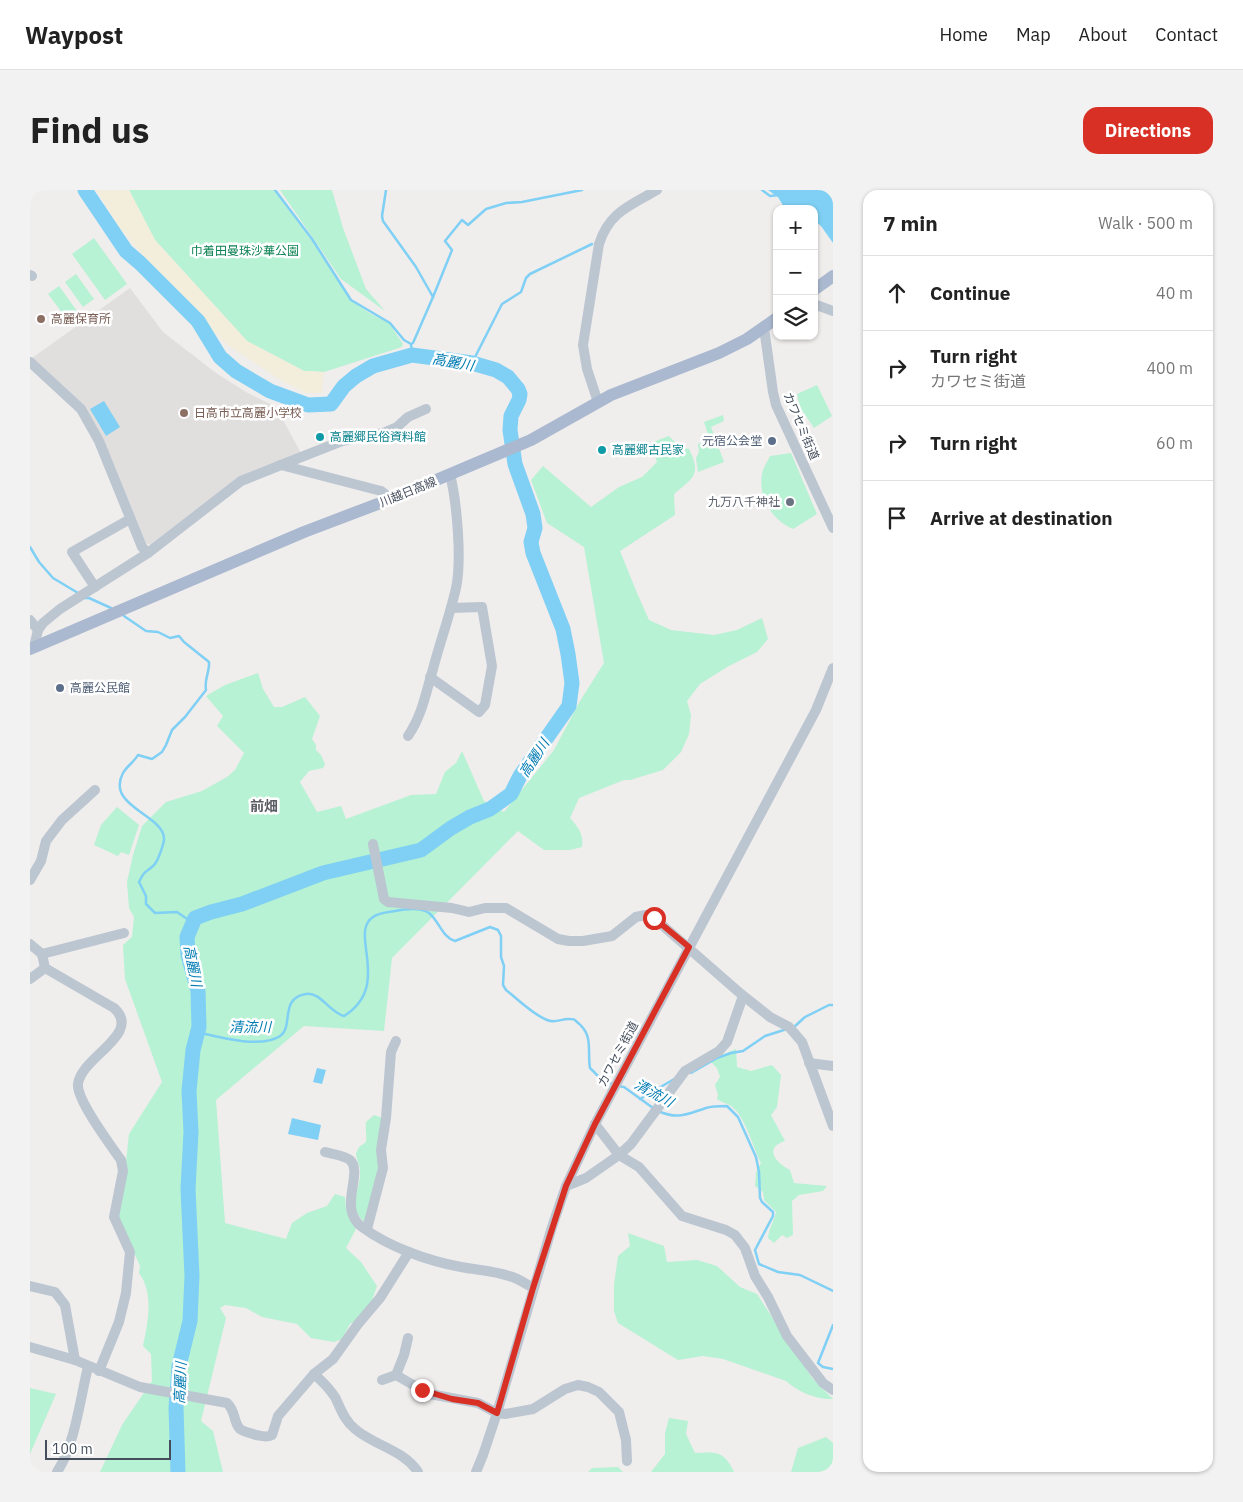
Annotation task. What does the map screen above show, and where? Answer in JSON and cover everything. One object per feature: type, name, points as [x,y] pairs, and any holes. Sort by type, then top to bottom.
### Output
[{"type":"main road","points":[[818,287],[833,276]]},
{"type":"main road","name":"川越日高線","points":[[32,648],[304,532],[391,499],[531,440],[598,402],[653,378],[720,354],[773,321]]},
{"type":"street","points":[[598,402],[587,369],[583,345],[599,244],[604,230],[610,221],[627,207],[657,190]]},
{"type":"street","points":[[818,305],[833,311]]},
{"type":"street","name":"カワセミ街道","points":[[764,328],[776,405],[833,528]]},
{"type":"street","points":[[30,362],[81,409],[99,441],[142,547],[148,553]]},
{"type":"street","points":[[32,648],[38,630],[43,623],[60,609],[148,553],[241,481],[342,441],[383,433],[397,427],[408,417],[426,409]]},
{"type":"street","points":[[281,465],[381,491],[391,499]]},
{"type":"street","points":[[408,736],[416,724],[456,588],[459,561],[454,488],[450,474]]},
{"type":"street","points":[[95,587],[72,552],[130,518]]},
{"type":"street","points":[[430,677],[479,712],[485,705],[492,666],[482,607],[451,608]]},
{"type":"street","points":[[30,620],[38,630]]},
{"type":"street","name":"カワセミ街道","points":[[476,1472],[497,1413],[533,1288],[566,1186],[618,1080],[816,710],[833,668]]},
{"type":"street","points":[[30,880],[41,861],[46,841],[62,820],[95,790]]},
{"type":"street","points":[[373,844],[384,899],[388,902],[452,908],[469,912],[485,908],[506,908],[553,936],[569,941],[583,941],[612,936],[636,917],[649,916],[654,918],[770,1017],[793,1030],[802,1042],[833,1126]]},
{"type":"street","points":[[42,954],[124,933]]},
{"type":"street","points":[[30,944],[42,954],[45,968],[114,1008],[122,1015],[122,1028],[116,1037],[80,1074],[78,1084],[78,1092],[84,1103],[121,1160],[123,1171],[114,1216],[130,1252],[126,1293],[119,1322],[99,1371]]},
{"type":"street","points":[[30,979],[45,968]]},
{"type":"street","points":[[566,1186],[586,1178],[619,1155],[630,1144],[685,1071],[719,1051],[727,1042],[744,996]]},
{"type":"street","points":[[367,1229],[383,1168],[381,1150],[386,1118],[391,1052],[396,1041]]},
{"type":"street","points":[[809,1063],[833,1066]]},
{"type":"street","points":[[595,1124],[619,1155],[639,1167],[682,1216],[726,1230],[735,1235],[745,1248],[755,1276],[768,1297],[787,1336],[823,1383],[833,1390]]},
{"type":"street","points":[[325,1152],[348,1158],[352,1163],[354,1169],[351,1207],[354,1218],[362,1227],[388,1243],[409,1252],[460,1267],[511,1276],[533,1288]]},
{"type":"street","points":[[30,1347],[75,1360],[88,1367],[150,1390],[226,1403],[233,1410],[238,1427],[242,1430],[269,1437],[272,1435],[278,1416],[314,1374],[333,1359],[358,1324],[380,1298],[409,1252]]},
{"type":"street","points":[[30,1286],[55,1292],[65,1305],[75,1360]]},
{"type":"street","points":[[382,1380],[396,1374],[408,1338]]},
{"type":"street","points":[[57,1472],[65,1460],[70,1446],[88,1367]]},
{"type":"street","points":[[314,1374],[335,1397],[346,1420],[354,1428],[367,1438],[404,1457],[412,1463],[418,1472]]},
{"type":"street","points":[[396,1374],[430,1394],[478,1403],[497,1413],[505,1414],[533,1409],[565,1388],[588,1387],[599,1392],[619,1412],[626,1440],[628,1461]]},
{"type":"shaded area","name":"日高市立高麗小学校","points":[[130,288],[163,332],[216,373],[246,392],[276,407],[301,453],[240,478],[152,546],[144,542],[101,438],[32,358]]},
{"type":"green space","name":"巾着田曼珠沙華公園","points":[[129,190],[274,190],[314,244],[351,301],[389,323],[403,344],[402,347],[324,372],[304,371],[247,341],[155,240]]},
{"type":"green space","points":[[280,190],[332,190],[343,228],[366,289],[385,311],[341,279]]},
{"type":"green space","points":[[94,238],[127,284],[105,300],[72,254]]},
{"type":"green space","points":[[76,274],[94,299],[83,307],[65,282]]},
{"type":"green space","points":[[59,286],[77,311],[67,319],[48,294]]},
{"type":"green space","points":[[817,385],[832,416],[814,428],[800,407],[797,394]]},
{"type":"green space","points":[[723,415],[724,421],[711,427],[724,462],[698,472],[696,458],[699,452],[698,444],[710,440],[704,422]]},
{"type":"green space","points":[[669,436],[680,447],[689,449],[695,465],[694,475],[691,480],[674,494],[675,515],[620,551],[649,620],[671,630],[714,635],[737,630],[762,618],[768,639],[757,652],[727,667],[700,684],[687,701],[691,715],[689,734],[681,752],[663,770],[624,780],[579,798],[570,818],[580,831],[582,847],[570,850],[544,850],[518,831],[392,958],[384,1031],[304,1026],[216,1100],[225,1223],[286,1239],[292,1223],[307,1213],[327,1206],[335,1194],[345,1197],[346,1208],[356,1229],[346,1248],[361,1262],[377,1286],[367,1315],[350,1324],[342,1339],[334,1342],[311,1338],[297,1324],[262,1317],[246,1308],[225,1305],[220,1308],[226,1318],[201,1421],[213,1431],[223,1472],[100,1472],[122,1425],[152,1381],[151,1354],[143,1346],[149,1308],[147,1289],[139,1273],[140,1266],[137,1259],[116,1217],[125,1171],[129,1134],[162,1082],[125,979],[123,945],[132,937],[134,917],[129,908],[127,882],[142,826],[166,802],[202,791],[227,777],[235,770],[244,753],[217,726],[223,716],[206,696],[225,685],[258,673],[263,689],[274,707],[282,707],[305,697],[320,716],[312,739],[316,745],[316,750],[321,755],[325,764],[323,768],[309,771],[300,782],[317,812],[341,806],[346,819],[411,795],[436,794],[445,772],[456,763],[462,751],[484,801],[504,812],[554,750],[580,701],[604,663],[584,547],[547,523],[531,480],[543,466],[591,507],[619,487],[642,477],[657,462],[652,446],[653,442]]},
{"type":"green space","points":[[791,453],[817,514],[793,529],[785,525],[772,513],[764,497],[761,479],[770,456]]},
{"type":"green space","points":[[117,807],[139,825],[129,855],[121,852],[118,856],[94,845],[101,825]]},
{"type":"green space","points":[[736,1049],[737,1067],[751,1071],[772,1065],[781,1075],[777,1107],[771,1115],[785,1141],[778,1144],[773,1151],[776,1160],[790,1170],[794,1183],[827,1186],[823,1191],[799,1195],[792,1201],[793,1235],[787,1238],[782,1235],[774,1243],[768,1238],[776,1212],[764,1200],[763,1192],[755,1186],[756,1172],[761,1163],[736,1110],[717,1099],[718,1095],[715,1085],[720,1077],[717,1068],[711,1062],[715,1058]]},
{"type":"green space","points":[[374,1115],[383,1118],[380,1168],[364,1222],[358,1215],[355,1203],[360,1177],[356,1153],[359,1147],[366,1142],[366,1122]]},
{"type":"green space","points":[[628,1233],[664,1246],[667,1262],[697,1260],[717,1266],[740,1287],[757,1294],[812,1378],[833,1399],[808,1394],[796,1389],[786,1381],[723,1359],[703,1356],[678,1360],[618,1323],[614,1311],[614,1285],[618,1256],[630,1246]]},
{"type":"green space","points":[[30,1388],[56,1394],[30,1454]]},
{"type":"green space","points":[[669,1418],[688,1421],[686,1434],[695,1453],[708,1452],[723,1456],[734,1472],[651,1472],[665,1454],[665,1433]]},
{"type":"green space","points":[[826,1437],[833,1443],[833,1472],[791,1472],[798,1448]]},
{"type":"green space","points":[[618,1467],[623,1472],[588,1472],[592,1468]]},
{"type":"sand","points":[[96,190],[129,190],[155,240],[247,341],[304,371],[324,372],[322,393],[306,393],[282,381],[226,344],[170,288],[119,227]]},
{"type":"water","points":[[768,190],[833,190],[833,243],[818,223],[818,205],[783,205],[778,197]]},
{"type":"water","points":[[104,401],[120,427],[106,436],[90,409]]},
{"type":"water","points":[[317,1068],[326,1070],[322,1084],[313,1082]]},
{"type":"water","points":[[292,1118],[321,1125],[318,1140],[288,1134]]},
{"type":"waterway","name":"高麗川","points":[[85,190],[126,251],[198,321],[220,357],[236,371],[270,391],[308,405],[331,404],[344,386],[356,376],[373,366],[412,355],[472,363],[496,370],[508,377],[520,394],[511,416],[510,430],[515,464],[533,514],[535,528],[531,542],[533,553],[563,629],[572,683],[569,706],[520,776],[511,794],[490,809],[470,817],[451,828],[421,850],[323,873],[242,904],[195,918],[187,937],[188,955],[198,991],[199,1027],[193,1050],[189,1091],[191,1132],[188,1189],[192,1276],[190,1321],[179,1366],[176,1408],[178,1472]]},
{"type":"waterway","points":[[275,190],[312,239],[351,300],[390,323],[404,340],[411,344],[412,355]]},
{"type":"waterway","points":[[386,190],[383,221],[416,267],[433,297],[411,344]]},
{"type":"waterway","points":[[433,297],[452,250],[445,241],[462,220],[468,225],[486,209],[506,203],[522,202],[582,190]]},
{"type":"waterway","points":[[762,190],[770,196],[779,195]]},
{"type":"waterway","points":[[472,363],[502,304],[521,292],[526,278],[530,274],[592,244]]},
{"type":"waterway","points":[[30,547],[39,562],[53,578],[78,593]]},
{"type":"waterway","points":[[84,598],[89,598],[111,608]]},
{"type":"waterway","points":[[124,616],[146,631],[158,632],[170,638],[179,636],[209,662],[206,690],[172,730],[162,752],[152,759],[138,755],[126,768],[120,785],[122,794],[129,803],[156,824],[162,831],[164,840],[156,863],[144,873],[139,882],[146,896],[146,904],[155,913],[177,912],[193,923]]},
{"type":"waterway","name":"清流川","points":[[197,1032],[239,1041],[262,1042],[272,1040],[284,1032],[293,1001],[306,994],[316,996],[334,1011],[344,1016],[358,1004],[366,990],[368,961],[365,935],[367,925],[373,917],[381,914],[417,909],[429,913],[447,936],[455,941],[490,927],[498,930],[501,936],[501,957],[504,966],[503,985],[506,990],[531,1011],[547,1020],[575,1020],[586,1032],[588,1038],[590,1068],[602,1080],[613,1084]]},
{"type":"waterway","points":[[794,1027],[805,1017],[829,1005],[833,1005]]},
{"type":"waterway","points":[[691,1073],[717,1058],[743,1051],[765,1036],[787,1029]]},
{"type":"waterway","points":[[640,1099],[676,1078]]},
{"type":"waterway","name":"清流川","points":[[618,1086],[624,1087],[653,1108]]},
{"type":"waterway","name":"清流川","points":[[658,1111],[677,1116],[711,1107],[727,1106],[738,1117],[756,1157],[759,1172],[760,1198],[773,1212],[773,1216],[755,1250],[759,1264],[778,1272],[800,1275],[833,1291]]},
{"type":"waterway","name":"清流川","points":[[833,1325],[818,1363],[823,1367],[833,1369]]},
{"type":"place","name":"高麗保育所","points":[[41,319]]},
{"type":"place","name":"日高市立高麗小学校","points":[[184,413]]},
{"type":"place","name":"高麗郷民俗資料館","points":[[320,437]]},
{"type":"place","name":"元宿公会堂","points":[[772,441]]},
{"type":"place","name":"高麗郷古民家","points":[[602,450]]},
{"type":"place","name":"九万八千神社","points":[[790,502]]},
{"type":"place","name":"高麗公民館","points":[[60,688]]},
{"type":"district","name":"前畑","points":[[264,806]]},
{"type":"route","points":[[422,1390],[430,1394],[478,1403],[497,1413],[533,1288],[566,1186],[595,1124],[689,947],[654,918]]}]
